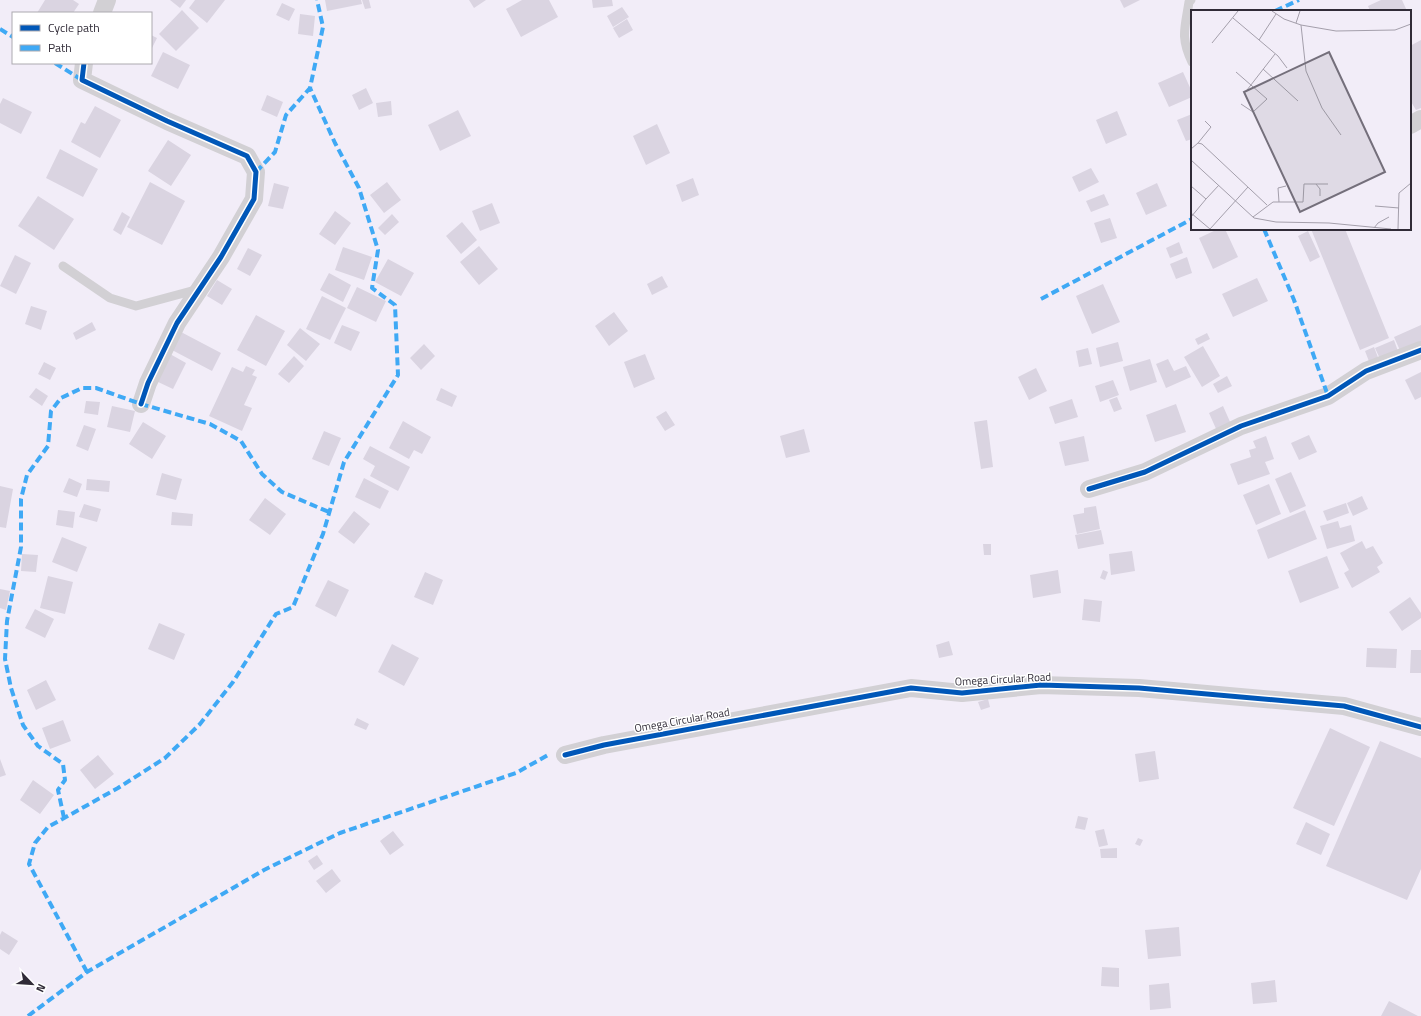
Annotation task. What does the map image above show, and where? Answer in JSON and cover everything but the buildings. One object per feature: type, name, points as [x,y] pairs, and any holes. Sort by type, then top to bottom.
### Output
[{"type":"street","points":[[102,12],[107,0]]},
{"type":"street","points":[[84,64],[82,80],[167,122],[247,156],[256,172],[254,200],[221,257],[178,323],[148,383],[142,404]]},
{"type":"street","points":[[1411,124],[1421,119]]},
{"type":"street","points":[[1089,489],[1145,472],[1241,426],[1328,396],[1366,371],[1421,350]]},
{"type":"street","name":"Omega Circular Road","points":[[566,755],[612,743],[911,688],[962,694],[1041,685],[1139,688],[1344,706],[1421,727]]},
{"type":"lane","points":[[1191,0],[1189,2],[1183,32],[1186,48],[1191,60]]},
{"type":"lane","points":[[63,266],[110,298],[136,306],[200,288]]},
{"type":"marked path","points":[[256,172],[275,152],[286,115],[310,88],[323,27],[317,0]]},
{"type":"marked path","points":[[1277,10],[1299,0]]},
{"type":"marked path","points":[[0,29],[12,36]]},
{"type":"marked path","points":[[57,64],[82,80]]},
{"type":"marked path","points":[[87,972],[29,864],[35,843],[48,827],[118,788],[165,758],[200,724],[233,682],[276,614],[293,607],[323,534],[344,462],[398,375],[395,305],[372,288],[378,250],[359,188],[335,143],[310,88]]},
{"type":"marked path","points":[[1041,299],[1191,220]]},
{"type":"marked path","points":[[1264,230],[1294,300],[1328,396]]},
{"type":"marked path","points":[[64,818],[58,790],[65,780],[63,764],[38,746],[23,725],[11,688],[5,659],[7,621],[21,547],[21,499],[27,475],[48,446],[51,411],[61,398],[82,388],[96,388],[141,404],[210,424],[241,441],[262,474],[282,492],[329,512]]},
{"type":"marked path","points":[[28,1016],[87,972],[264,870],[340,833],[516,773],[548,755]]},
{"type":"cycle path","points":[[84,64],[82,80],[167,121],[247,156],[256,172],[254,199],[221,257],[177,323],[148,383],[141,404]]},
{"type":"cycle path","points":[[1089,489],[1145,472],[1241,426],[1328,396],[1366,371],[1421,350]]},
{"type":"cycle path","points":[[565,755],[604,745],[911,688],[962,693],[1041,685],[1139,688],[1344,706],[1421,727]]}]
